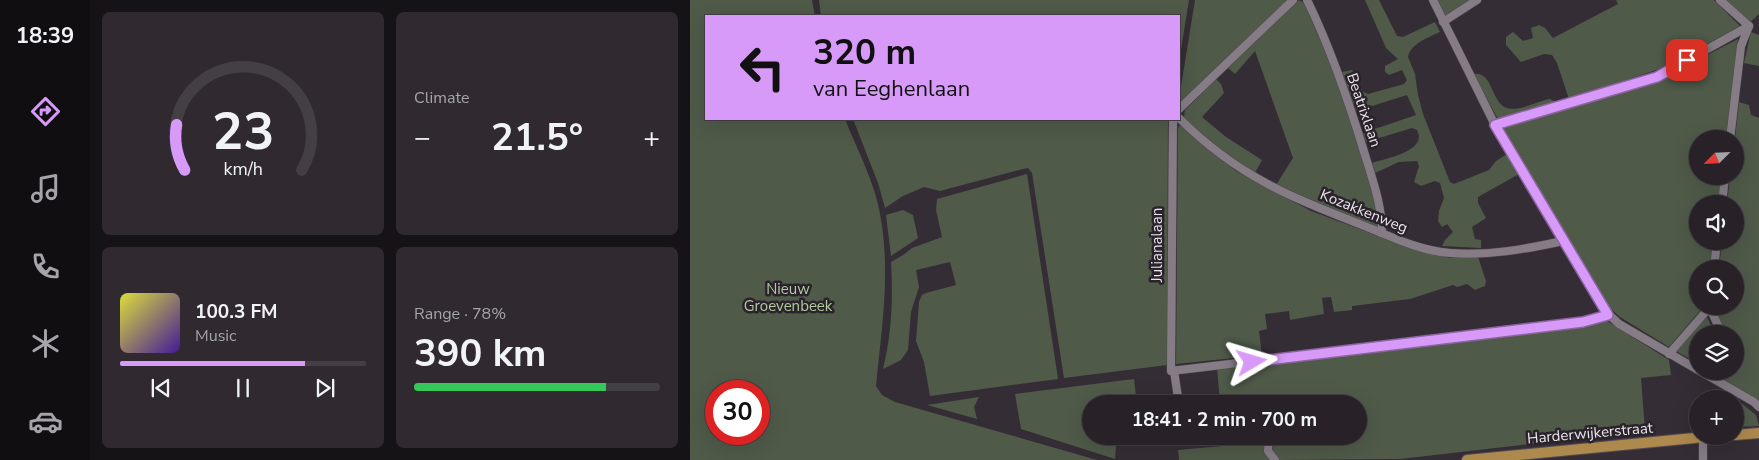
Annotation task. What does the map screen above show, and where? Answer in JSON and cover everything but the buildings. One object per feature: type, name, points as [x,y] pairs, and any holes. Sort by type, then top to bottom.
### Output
[{"type":"main road","points":[[1744,434],[1759,433]]},
{"type":"main road","name":"Harderwijkerstraat","points":[[1467,460],[1689,438]]},
{"type":"street","points":[[1180,107],[1293,0]]},
{"type":"street","name":"Beatrixlaan","points":[[1307,0],[1333,62],[1356,126],[1382,211],[1382,233]]},
{"type":"street","points":[[1433,0],[1495,125],[1608,315],[1689,365]]},
{"type":"street","points":[[1443,22],[1477,0]]},
{"type":"street","points":[[1720,0],[1749,26]]},
{"type":"street","points":[[1495,125],[1657,77],[1749,26]]},
{"type":"street","points":[[1731,130],[1742,46],[1749,26]]},
{"type":"street","name":"Kozakkenweg","points":[[1180,119],[1217,153],[1242,171],[1292,198],[1416,247],[1450,253],[1501,253],[1563,241]]},
{"type":"street","name":"Julianalaan","points":[[1173,120],[1172,371],[1177,395]]},
{"type":"street","points":[[1172,371],[1583,322],[1608,315]]},
{"type":"street","points":[[1669,354],[1702,315]]},
{"type":"street","points":[[1715,380],[1754,402],[1759,407]]},
{"type":"street","points":[[1268,445],[1268,451],[1275,460]]},
{"type":"street","points":[[1703,460],[1704,445]]},
{"type":"green space","name":"Nieuw Groevenbeek","points":[[690,0],[812,0],[815,15],[705,15],[705,120],[845,120],[863,161],[878,204],[882,227],[885,272],[883,318],[876,386],[882,395],[895,402],[1097,460],[690,460]]},
{"type":"green space","points":[[819,0],[1189,0],[1180,56],[1180,15],[821,15]]},
{"type":"green space","points":[[1195,0],[1288,0],[1180,102]]},
{"type":"green space","points":[[1299,0],[1304,3],[1349,113],[1368,172],[1379,228],[1276,185],[1293,158],[1255,51],[1235,74],[1228,68]]},
{"type":"green space","points":[[1365,0],[1379,0],[1397,36],[1403,37],[1435,22],[1440,32],[1412,48],[1408,57],[1415,74],[1423,114],[1450,182],[1454,184],[1489,170],[1496,161],[1507,154],[1519,174],[1478,197],[1478,203],[1486,218],[1472,227],[1475,239],[1481,240],[1481,248],[1442,246],[1453,232],[1447,224],[1442,227],[1438,221],[1439,211],[1444,198],[1440,183],[1435,181],[1421,186],[1414,182],[1419,166],[1417,161],[1399,162],[1375,173],[1372,163],[1396,156],[1412,148],[1417,143],[1419,137],[1417,130],[1412,128],[1366,142],[1363,133],[1416,115],[1407,95],[1356,111],[1342,72],[1352,70],[1362,91],[1368,94],[1404,84],[1407,80],[1402,70],[1389,75],[1385,72],[1385,66],[1398,59],[1386,48]]},
{"type":"green space","points":[[1435,0],[1472,0],[1444,19]]},
{"type":"green space","points":[[1616,0],[1714,0],[1740,26],[1665,67],[1569,99],[1557,63],[1552,55],[1544,54],[1521,62],[1506,45],[1506,37],[1513,32],[1523,41],[1533,38],[1531,28],[1539,25],[1545,28],[1553,38],[1618,4]]},
{"type":"green space","points":[[1725,0],[1759,0],[1759,14],[1749,23]]},
{"type":"green space","points":[[1751,32],[1759,35],[1759,66],[1744,63]]},
{"type":"green space","points":[[1738,39],[1727,130],[1689,130],[1689,185],[1720,185],[1719,195],[1689,195],[1689,250],[1712,250],[1711,260],[1689,260],[1689,315],[1696,315],[1669,347],[1620,317],[1610,308],[1502,126],[1651,84]]},
{"type":"green space","points":[[1473,74],[1480,74],[1484,77],[1498,100],[1507,108],[1517,109],[1550,99],[1557,103],[1498,119]]},
{"type":"green space","points":[[1216,79],[1221,84],[1224,93],[1202,117],[1226,137],[1262,160],[1255,173],[1206,139],[1184,117],[1185,110]]},
{"type":"green space","points":[[1739,102],[1749,105],[1751,115],[1759,118],[1759,402],[1744,393],[1744,390],[1740,390],[1724,380],[1744,380],[1744,325],[1722,325],[1717,315],[1744,315],[1744,260],[1720,260],[1721,250],[1744,250],[1744,195],[1728,195],[1729,185],[1744,185],[1744,130],[1736,130]]},
{"type":"green space","points":[[853,120],[1168,120],[1167,365],[1064,378],[1032,173],[1028,168],[940,191],[924,187],[903,196],[885,208],[878,183]]},
{"type":"green space","points":[[1180,125],[1236,171],[1311,211],[1413,249],[1450,258],[1478,257],[1486,281],[1485,286],[1475,290],[1467,284],[1457,287],[1453,285],[1410,299],[1352,306],[1352,310],[1334,312],[1331,297],[1322,298],[1324,314],[1290,320],[1289,311],[1265,314],[1267,329],[1259,331],[1262,355],[1176,364],[1178,128]]},
{"type":"green space","points":[[1027,174],[1058,379],[930,396],[924,362],[916,341],[919,302],[922,295],[926,293],[956,285],[950,262],[916,270],[919,287],[911,312],[908,350],[901,360],[883,369],[891,316],[891,262],[912,248],[942,237],[936,210],[937,199]]},
{"type":"green space","points":[[903,210],[913,215],[918,238],[891,256],[886,215]]},
{"type":"green space","points":[[1707,317],[1711,325],[1700,325]]},
{"type":"green space","points":[[1607,321],[1669,360],[1671,375],[1641,378],[1645,431],[1400,459],[1280,460],[1273,452],[1273,445],[1367,445],[1367,395],[1219,395],[1217,367]]},
{"type":"green space","points":[[1689,337],[1689,358],[1676,351]]},
{"type":"green space","points":[[1134,379],[1136,395],[1082,395],[1082,445],[1116,445],[1115,459],[1021,429],[1015,394]]},
{"type":"green space","points":[[979,397],[974,407],[977,419],[927,405]]},
{"type":"green space","points":[[1744,405],[1756,415],[1759,426],[1744,427]]},
{"type":"green space","points":[[1269,445],[1271,460],[1179,460],[1178,450],[1223,446]]},
{"type":"route","points":[[1252,362],[1583,322],[1608,315],[1495,125],[1657,77],[1687,60]]}]
